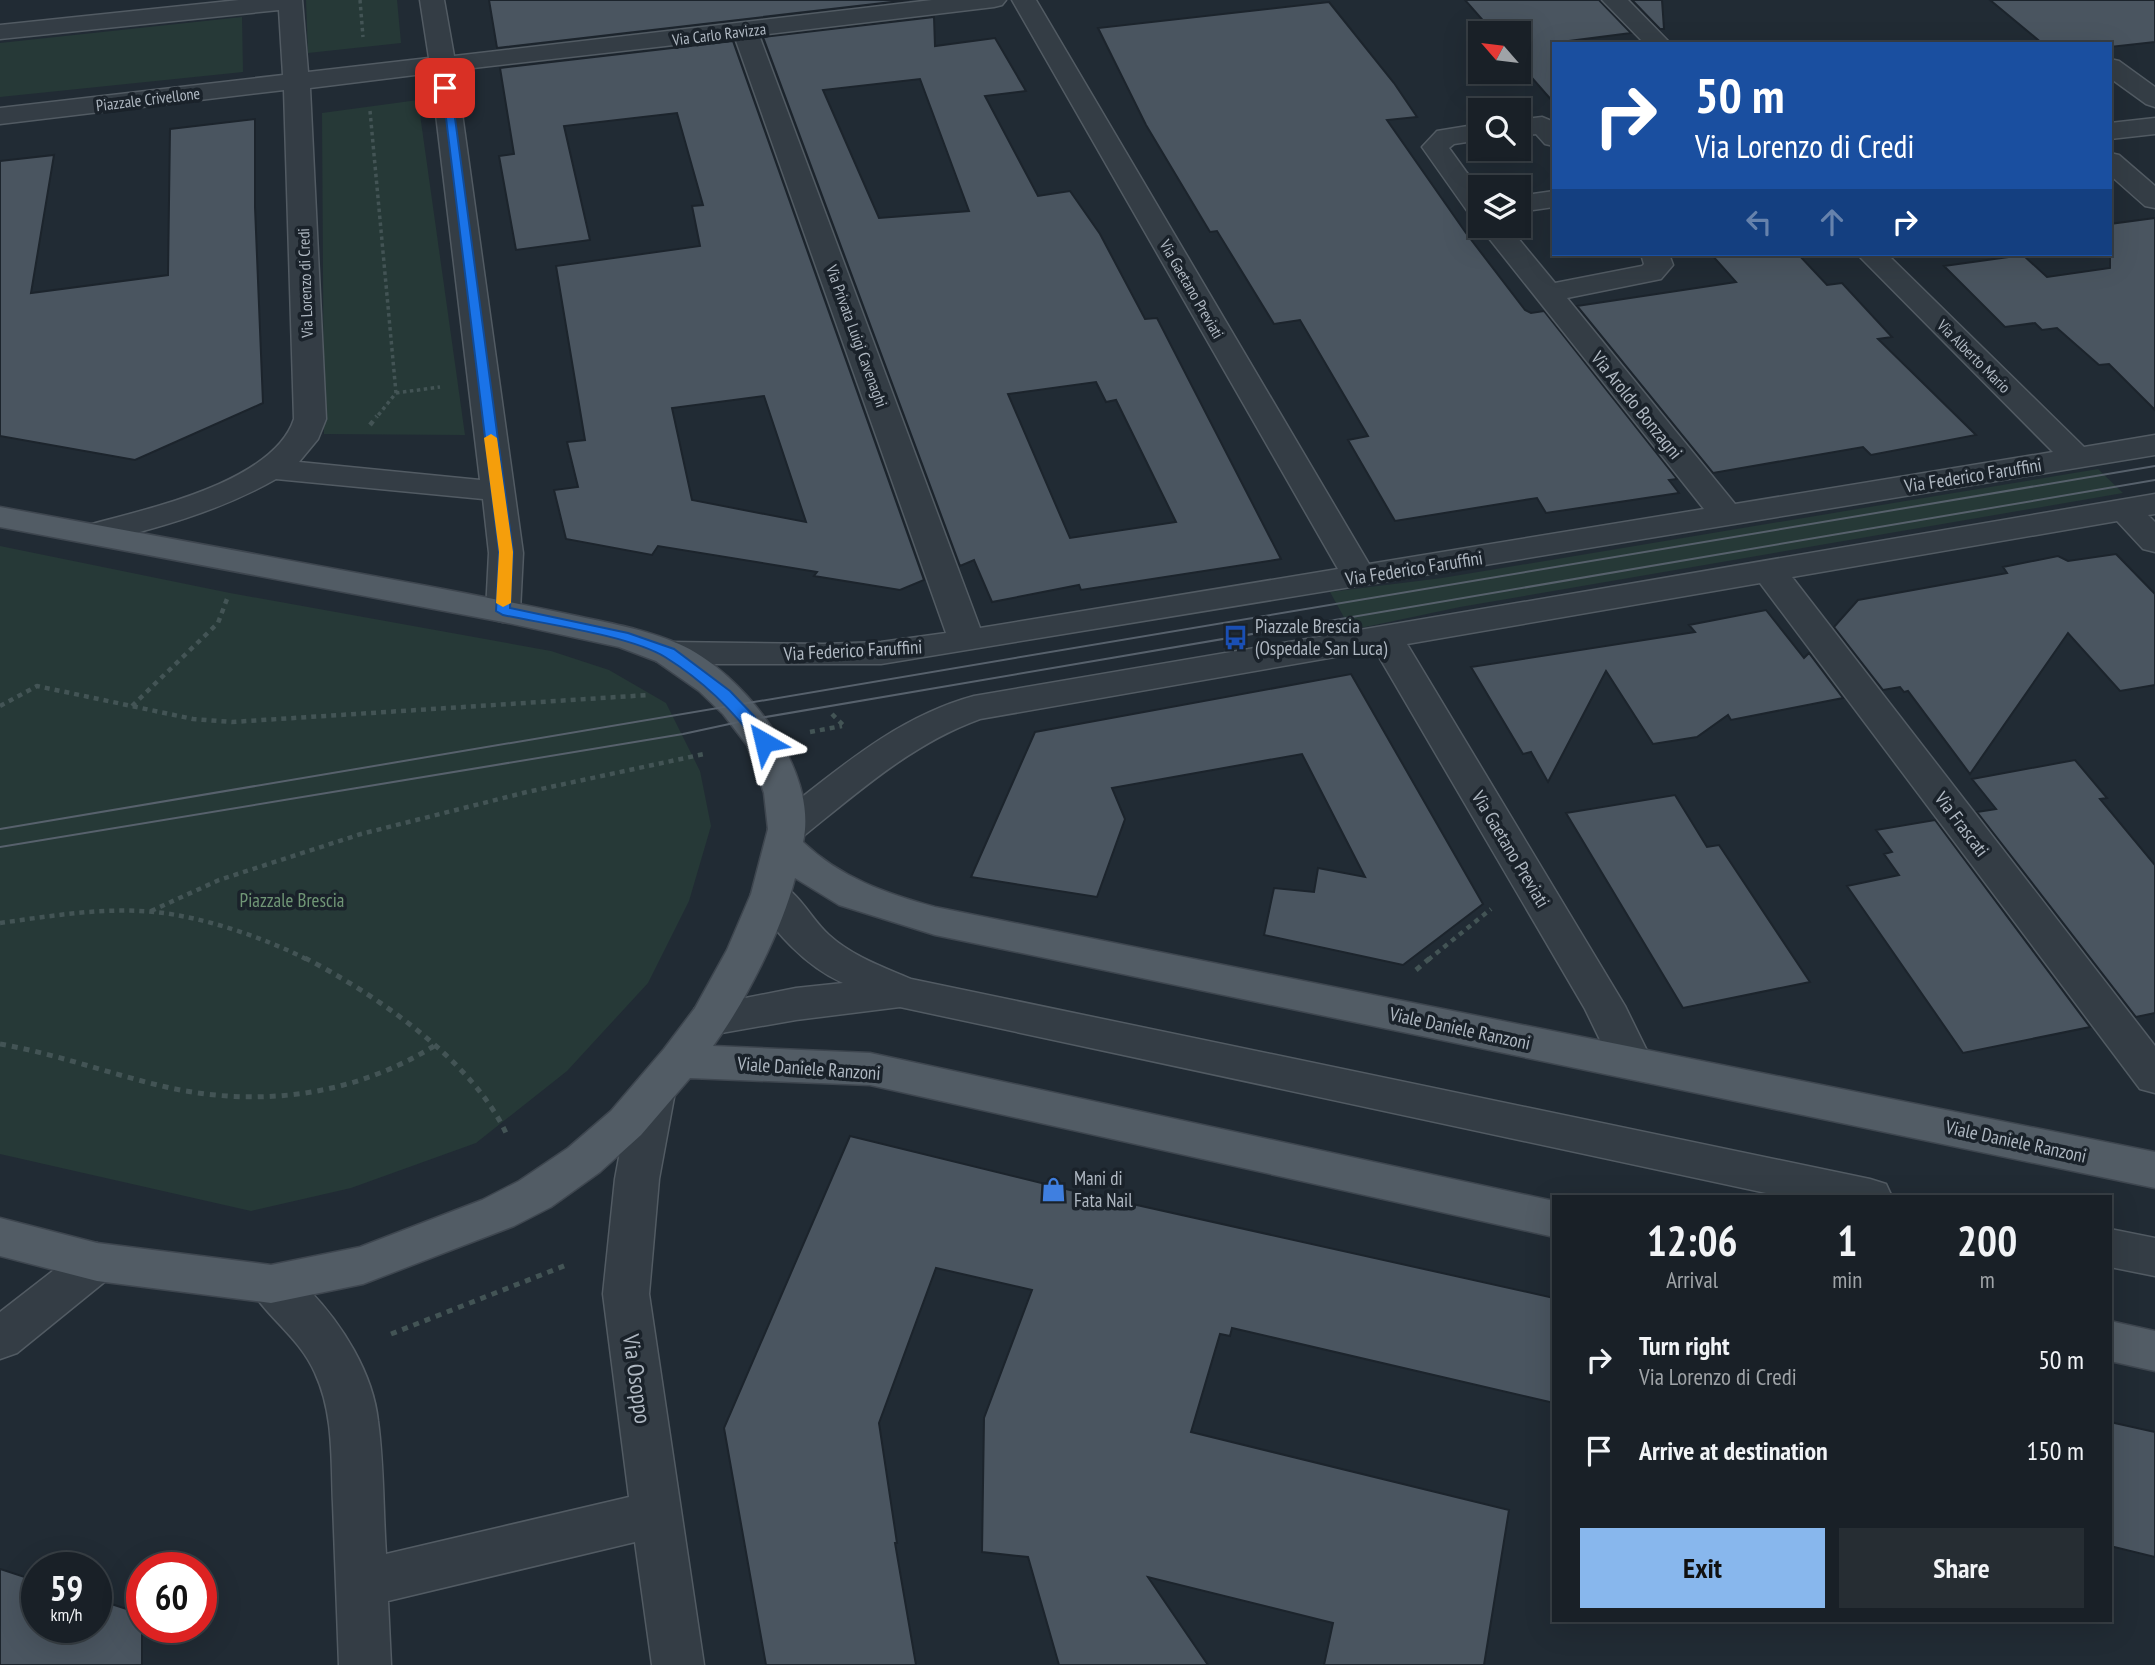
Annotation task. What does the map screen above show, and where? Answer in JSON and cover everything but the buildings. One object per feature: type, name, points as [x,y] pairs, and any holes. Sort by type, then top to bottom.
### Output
[{"type":"main road","points":[[0,517],[503,611],[628,638],[669,653],[712,683],[736,706],[764,742],[783,793],[785,838],[771,894],[747,950],[710,1019],[666,1077],[626,1123],[584,1160],[535,1194],[498,1213],[363,1265],[271,1284],[97,1262],[0,1237]]},
{"type":"main road","name":"Viale Daniele Ranzoni","points":[[785,838],[805,869],[841,892],[935,921],[2155,1170]]},
{"type":"main road","name":"Viale Daniele Ranzoni","points":[[666,1077],[870,1069],[1552,1219]]},
{"type":"main road","points":[[2112,1341],[2155,1351]]},
{"type":"street","points":[[432,0],[443,66],[506,552],[503,611]]},
{"type":"street","name":"Via Carlo Ravizza","points":[[297,82],[994,0]]},
{"type":"street","name":"Via Gaetano Previati","points":[[1024,0],[1360,577]]},
{"type":"street","points":[[1614,0],[1657,42]]},
{"type":"street","points":[[0,32],[290,1]]},
{"type":"street","name":"Via Lorenzo di Credi","points":[[270,469],[303,438],[310,419],[297,82],[290,1]]},
{"type":"street","name":"Via Privata Luigi Cavenaghi","points":[[745,31],[967,641]]},
{"type":"street","points":[[2112,67],[2155,99]]},
{"type":"street","name":"Piazzale Crivellone","points":[[0,116],[297,82]]},
{"type":"street","points":[[1531,126],[1542,125],[1552,136]]},
{"type":"street","points":[[2112,131],[2155,126]]},
{"type":"street","points":[[1468,134],[1446,137],[1434,147],[1468,193]]},
{"type":"street","points":[[2112,163],[2155,200]]},
{"type":"street","points":[[1531,202],[1552,199]]},
{"type":"street","name":"Via Aroldo Bonzagni","points":[[1503,238],[1727,516]]},
{"type":"street","points":[[1547,293],[1651,273],[1659,265],[1656,256]]},
{"type":"street","name":"Via Alberto Mario","points":[[1873,256],[2077,458]]},
{"type":"street","name":"Via Federico Faruffini","points":[[669,653],[881,653],[967,641],[2155,445]]},
{"type":"street","points":[[93,534],[196,503],[270,469],[497,491]]},
{"type":"street","points":[[785,838],[892,746],[947,716],[974,708],[2140,507],[2155,542]]},
{"type":"street","name":"Via Frascati","points":[[1769,571],[2155,1077]]},
{"type":"street","name":"Via Gaetano Previati","points":[[1385,637],[1604,1006],[1632,1063]]},
{"type":"street","points":[[771,894],[815,946],[847,968],[903,993],[1861,1195]]},
{"type":"street","points":[[710,1019],[796,1004],[903,993]]},
{"type":"street","name":"Via Osoppo","points":[[666,1077],[637,1179],[626,1293],[678,1665]]},
{"type":"street","points":[[2112,1248],[2155,1257]]},
{"type":"street","points":[[0,1339],[97,1262]]},
{"type":"street","points":[[271,1284],[299,1308],[321,1335],[349,1397],[354,1419],[365,1665]]},
{"type":"street","points":[[361,1584],[656,1514]]},
{"type":"path","points":[[360,0],[363,39]]},
{"type":"path","points":[[369,103],[396,393]]},
{"type":"path","points":[[370,425],[396,393],[444,386]]},
{"type":"path","points":[[132,707],[218,623],[230,593]]},
{"type":"path","points":[[0,706],[37,686],[193,719],[232,722],[652,694]]},
{"type":"path","points":[[809,732],[842,726],[832,714]]},
{"type":"path","points":[[150,912],[219,880],[361,834],[527,792],[704,754]]},
{"type":"path","points":[[1416,970],[1492,909]]},
{"type":"path","points":[[0,923],[76,912],[150,912],[225,927],[283,948],[343,977],[392,1010],[474,1084],[502,1122],[506,1133]]},
{"type":"path","points":[[0,1044],[40,1050],[169,1088],[225,1097],[275,1097],[333,1090],[393,1069],[435,1046]]},
{"type":"path","points":[[391,1334],[569,1264]]},
{"type":"green space","points":[[306,0],[397,0],[401,43],[308,53]]},
{"type":"green space","points":[[242,17],[243,72],[0,97],[0,43]]},
{"type":"green space","points":[[418,100],[465,435],[324,434],[322,113]]},
{"type":"green space","points":[[2098,469],[2123,493],[1460,607],[1351,630],[1330,592],[1442,578]]},
{"type":"green space","name":"Piazzale Brescia","points":[[0,546],[230,593],[551,651],[609,670],[666,703],[700,771],[711,826],[689,901],[648,983],[567,1071],[476,1143],[351,1188],[251,1211],[0,1154]]},
{"type":"tram line","points":[[0,829],[2155,466]]},
{"type":"tram line","points":[[0,847],[683,734],[748,720],[2155,480]]},
{"type":"slow traffic","points":[[491,438],[506,552],[503,603]]},
{"type":"place","name":"Piazzale Brescia (Ospedale San Luca)","points":[[1235,637]]},
{"type":"place","name":"Mani di Fata Nail","points":[[1054,1189]]},
{"type":"route","points":[[445,88],[506,552],[503,611],[628,638],[669,653],[712,683],[736,706],[764,742]]}]
